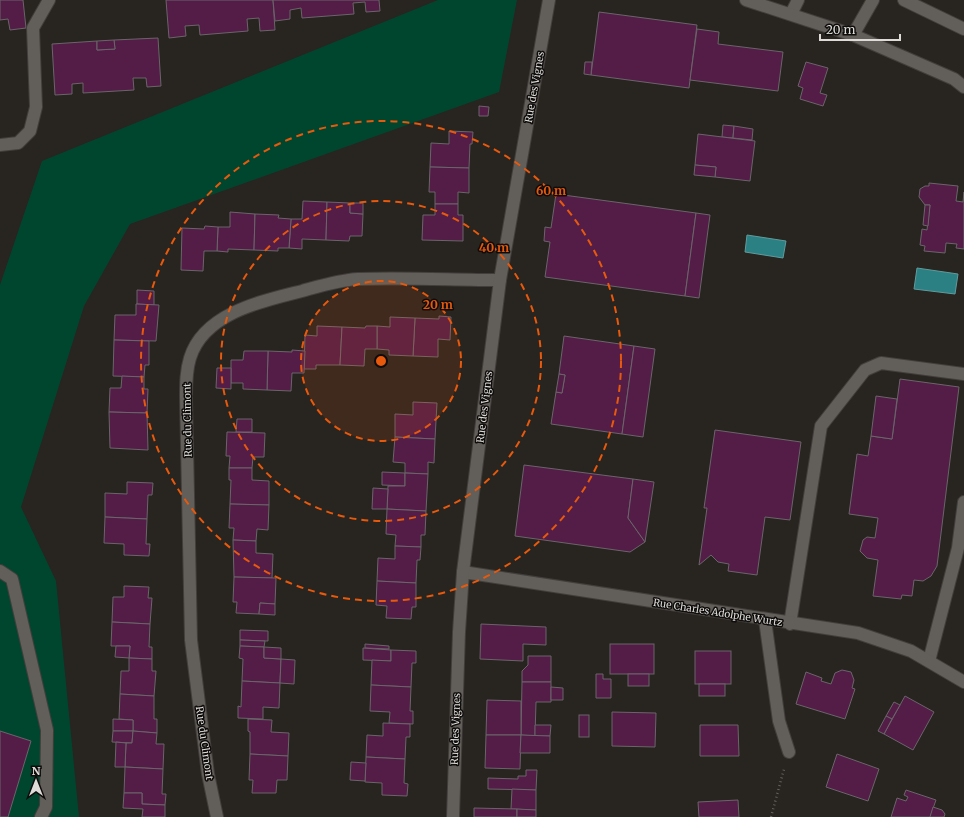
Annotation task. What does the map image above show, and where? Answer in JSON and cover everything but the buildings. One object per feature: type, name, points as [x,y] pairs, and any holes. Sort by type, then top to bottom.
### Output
[{"type":"street","points":[[0,145],[18,143],[30,131],[36,107],[33,28],[49,0]]},
{"type":"street","name":"Rue des Vignes","points":[[453,817],[459,632],[463,572],[500,280],[549,0]]},
{"type":"street","points":[[746,0],[853,35],[954,79],[964,87]]},
{"type":"street","points":[[791,14],[798,0]]},
{"type":"street","points":[[853,35],[873,0]]},
{"type":"street","points":[[906,0],[964,29]]},
{"type":"street","name":"Rue du Climont","points":[[217,817],[208,774],[191,640],[186,397],[186,376],[190,357],[201,338],[217,323],[242,309],[319,286],[357,279],[500,280]]},
{"type":"street","points":[[790,624],[821,426],[865,370],[881,363],[964,374]]},
{"type":"street","points":[[929,661],[958,548],[964,502]]},
{"type":"street","points":[[0,571],[12,579],[47,730],[46,807],[42,817]]},
{"type":"street","name":"Rue Charles Adolphe Wurtz","points":[[463,572],[790,624],[858,633],[911,651],[964,682]]},
{"type":"street","points":[[765,620],[779,720],[789,752]]},
{"type":"path","points":[[771,817],[789,752]]},
{"type":"green space","points":[[438,0],[517,0],[499,92],[130,224],[84,306],[21,507],[56,581],[79,817],[0,817],[0,285],[42,161]]},
{"type":"water","points":[[747,235],[786,241],[783,258],[745,252]]},
{"type":"water","points":[[917,268],[958,274],[955,294],[914,289]]}]
